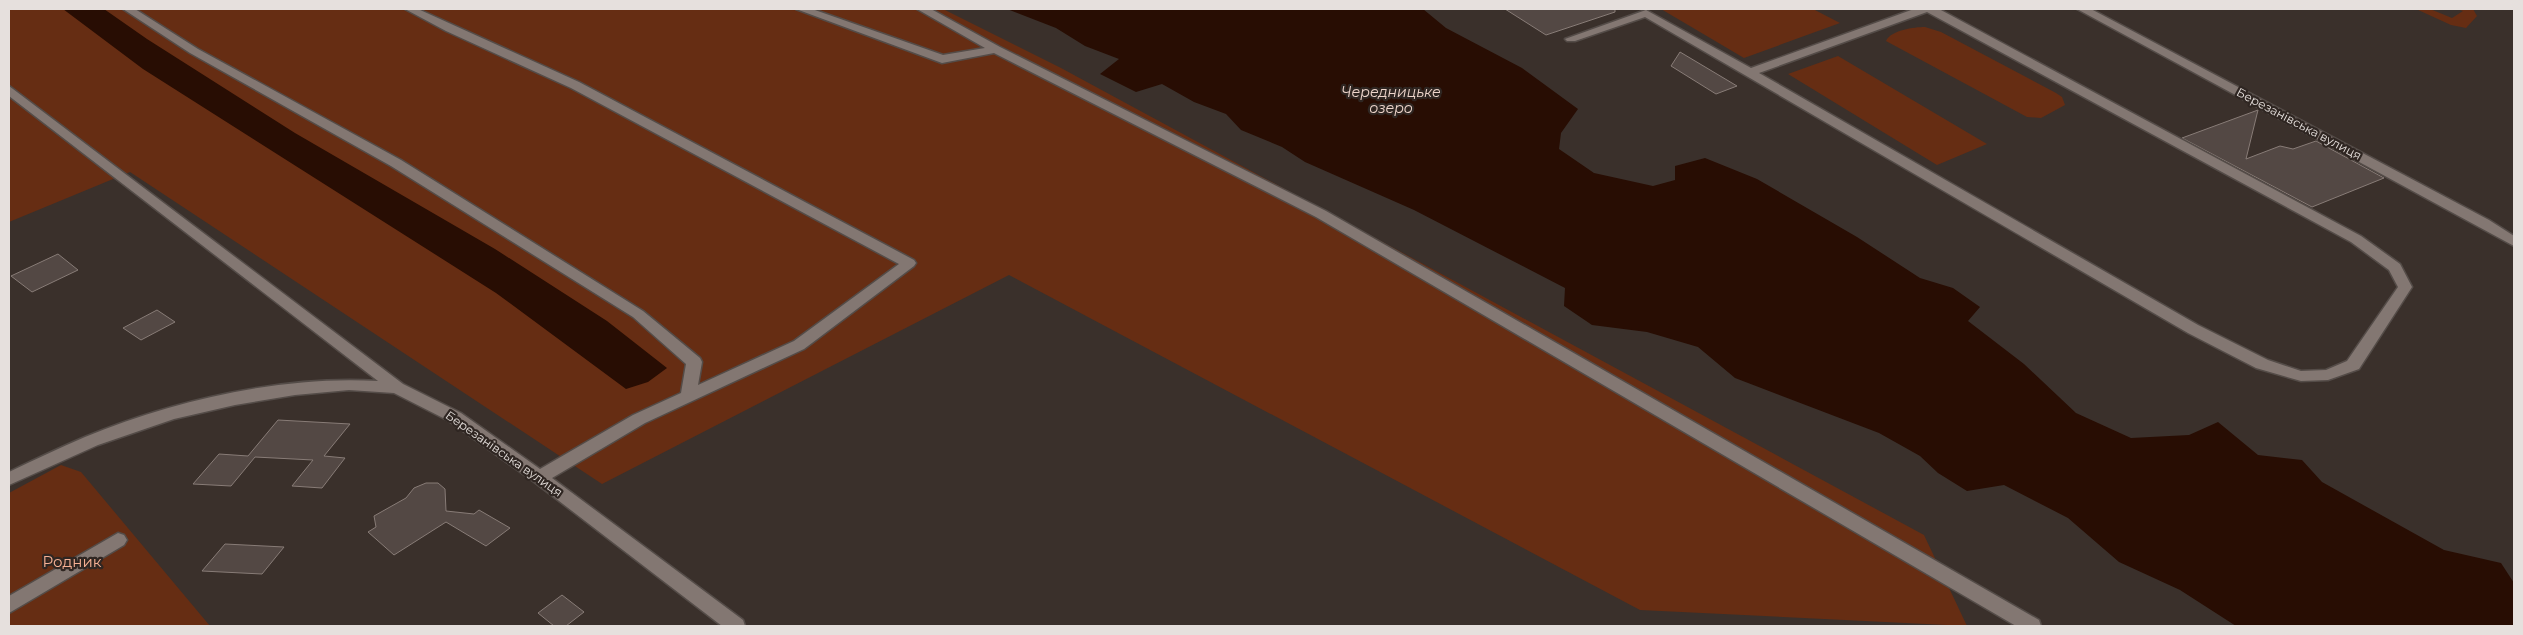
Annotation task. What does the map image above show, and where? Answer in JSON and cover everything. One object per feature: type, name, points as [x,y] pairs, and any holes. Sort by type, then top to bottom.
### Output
[{"type":"street","points":[[128,9],[202,56],[396,162],[638,314],[694,362],[689,394]]},
{"type":"street","points":[[410,9],[524,60],[619,108],[756,179],[811,211],[909,263],[798,345],[689,394],[639,419],[539,477]]},
{"type":"street","points":[[802,9],[942,59],[996,49]]},
{"type":"street","points":[[923,9],[996,49],[1320,214],[2032,626]]},
{"type":"street","points":[[1749,73],[1924,9]]},
{"type":"street","points":[[1571,39],[1646,13],[2185,324],[2262,364],[2301,376],[2328,375],[2353,365],[2405,288],[2394,267],[2356,239],[1930,9]]},
{"type":"street","name":"Березанівська вулиця","points":[[2083,9],[2484,223],[2514,242]]},
{"type":"street","points":[[9,90],[397,388]]},
{"type":"street","name":"Березанівська вулиця","points":[[9,478],[92,441],[172,414],[235,399],[295,389],[349,385],[397,388],[455,417],[539,477],[736,626]]},
{"type":"street","points":[[9,605],[118,540]]},
{"type":"green space","points":[[9,9],[943,9],[1061,68],[1924,535],[1967,626],[1640,610],[1009,275],[602,484],[130,172],[9,222]]},
{"type":"green space","points":[[1661,9],[1813,9],[1840,23],[1744,58]]},
{"type":"green space","points":[[2416,9],[2430,9],[2452,18],[2463,11],[2457,9],[2473,9],[2477,16],[2466,28],[2451,25]]},
{"type":"green space","points":[[1925,27],[1941,32],[2056,93],[2062,97],[2065,105],[2041,118],[2027,117],[1886,41],[1898,32]]},
{"type":"green space","points":[[1838,56],[1987,144],[1937,165],[1788,74]]},
{"type":"green space","name":"Родник","points":[[61,465],[81,472],[210,626],[9,626],[9,493]]},
{"type":"water","points":[[63,9],[104,9],[147,39],[295,133],[495,249],[607,321],[667,368],[648,382],[626,389],[496,293],[143,69]]},
{"type":"water","name":"Чередницьке озеро","points":[[1007,9],[1423,9],[1446,28],[1522,68],[1578,109],[1561,133],[1559,149],[1594,173],[1653,186],[1675,180],[1675,166],[1705,158],[1757,179],[1857,237],[1920,278],[1953,288],[1980,307],[1968,321],[2024,364],[2076,413],[2131,438],[2189,435],[2218,422],[2258,455],[2302,460],[2322,482],[2444,550],[2501,563],[2514,583],[2514,626],[2236,626],[2180,590],[2119,562],[2068,518],[2004,485],[1967,491],[1938,473],[1920,456],[1879,433],[1735,378],[1698,347],[1647,332],[1592,325],[1564,306],[1565,288],[1414,210],[1305,162],[1282,147],[1241,130],[1226,114],[1194,102],[1162,84],[1136,92],[1100,74],[1119,59],[1085,46],[1056,28]]},
{"type":"building","points":[[1505,9],[1615,9],[1615,12],[1546,35]]},
{"type":"building","points":[[1680,52],[1737,86],[1716,94],[1671,66]]},
{"type":"building","points":[[2258,110],[2246,159],[2280,146],[2293,149],[2316,141],[2384,178],[2312,207],[2182,138]]},
{"type":"building","points":[[58,254],[78,270],[32,292],[11,276]]},
{"type":"building","points":[[157,310],[175,322],[141,340],[123,328]]},
{"type":"building","points":[[278,420],[350,424],[324,456],[345,458],[322,488],[292,486],[313,460],[255,457],[231,486],[193,484],[219,454],[248,456]]},
{"type":"building","points":[[426,483],[438,483],[445,489],[446,511],[474,514],[479,510],[510,528],[486,546],[446,522],[394,555],[368,532],[376,527],[374,516],[406,498],[414,488]]},
{"type":"building","points":[[225,544],[284,547],[262,574],[202,571]]},
{"type":"building","points":[[562,595],[584,612],[566,626],[554,626],[538,613]]}]
